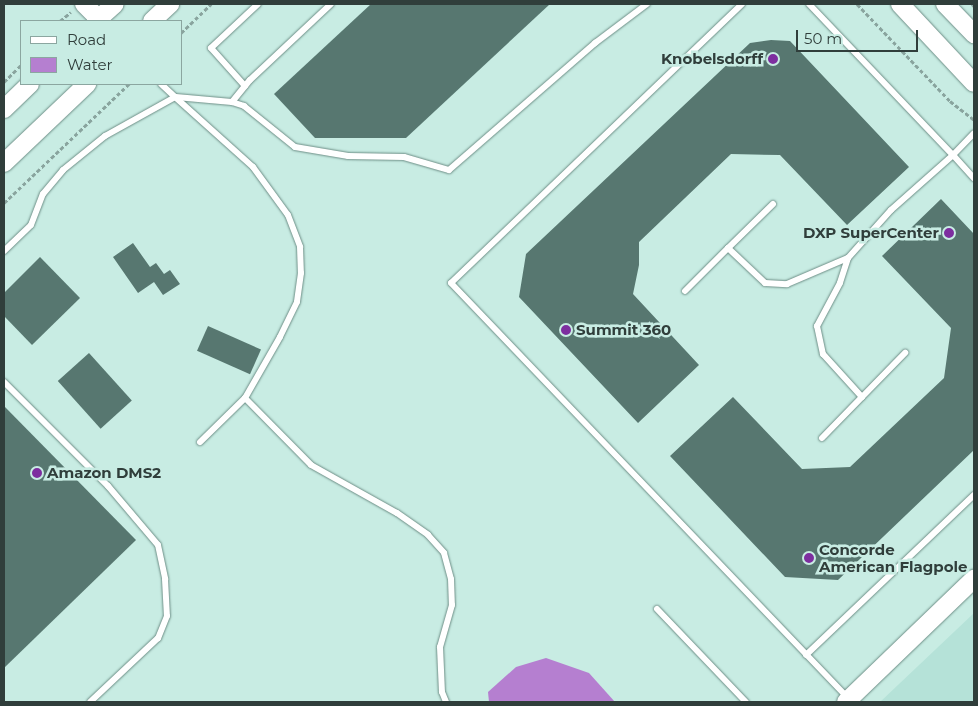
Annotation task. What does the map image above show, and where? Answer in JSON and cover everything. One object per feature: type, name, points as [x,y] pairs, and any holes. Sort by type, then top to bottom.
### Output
[{"type":"street","points":[[84,4],[98,20],[115,4]]},
{"type":"street","points":[[153,20],[170,4]]},
{"type":"street","points":[[900,4],[974,83]]},
{"type":"street","points":[[945,4],[974,34]]},
{"type":"street","points":[[4,109],[29,85]]},
{"type":"street","points":[[4,163],[85,85]]},
{"type":"street","points":[[847,701],[974,580]]},
{"type":"lane","points":[[246,86],[210,48],[258,4]]},
{"type":"lane","points":[[232,102],[246,86],[331,4]]},
{"type":"lane","points":[[4,251],[31,225],[43,194],[63,170],[105,136],[175,97],[232,102],[244,106],[295,147],[348,156],[404,157],[448,170],[595,44],[647,4]]},
{"type":"lane","points":[[742,4],[451,284],[806,655],[847,701]]},
{"type":"lane","points":[[809,4],[974,178]]},
{"type":"lane","points":[[162,85],[253,167],[288,216],[300,247],[301,273],[297,302],[245,398],[200,442]]},
{"type":"lane","points":[[862,397],[823,354],[817,326],[840,283],[848,258],[890,210],[974,133]]},
{"type":"lane","points":[[684,291],[773,204]]},
{"type":"lane","points":[[728,248],[765,283],[787,284],[848,258]]},
{"type":"lane","points":[[822,438],[905,353]]},
{"type":"lane","points":[[4,382],[108,486],[158,545],[165,579],[167,616],[158,638],[90,702]]},
{"type":"lane","points":[[245,398],[311,465],[397,513],[428,535],[444,553],[451,579],[452,606],[440,648],[442,692],[446,702]]},
{"type":"lane","points":[[806,655],[974,495]]},
{"type":"lane","points":[[657,610],[746,702]]},
{"type":"path","points":[[182,32],[211,4]]},
{"type":"path","points":[[857,4],[950,100],[974,120]]},
{"type":"path","points":[[4,82],[20,66]]},
{"type":"path","points":[[4,203],[128,85]]},
{"type":"shaded area","points":[[974,613],[974,702],[880,702]]},
{"type":"water","points":[[546,658],[589,673],[615,702],[489,702],[488,692],[516,667]]},
{"type":"building","points":[[371,4],[550,4],[406,138],[315,138],[274,94]]},
{"type":"building","points":[[771,40],[790,41],[909,167],[847,225],[780,155],[731,154],[639,242],[639,265],[633,294],[699,365],[638,423],[519,297],[526,254],[750,43]]},
{"type":"building","points":[[941,199],[974,234],[974,450],[838,580],[785,577],[670,456],[733,397],[802,469],[850,467],[944,378],[951,328],[882,256]]},
{"type":"building","points":[[133,243],[150,267],[156,263],[164,274],[170,270],[180,284],[163,295],[154,282],[138,293],[113,257]]},
{"type":"building","points":[[40,257],[80,298],[32,345],[4,316],[4,293]]},
{"type":"building","points":[[208,326],[261,350],[250,374],[197,351]]},
{"type":"building","points":[[89,353],[132,401],[101,429],[58,381]]},
{"type":"building","name":"Amazon DMS2","points":[[4,406],[136,540],[4,668]]},
{"type":"place","name":"Knobelsdorff","points":[[773,59]]},
{"type":"place","name":"DXP SuperCenter","points":[[949,233]]},
{"type":"place","name":"Summit 360","points":[[566,330]]},
{"type":"place","name":"Amazon DMS2","points":[[37,473]]},
{"type":"place","name":"Concorde American Flagpole","points":[[809,558]]}]
